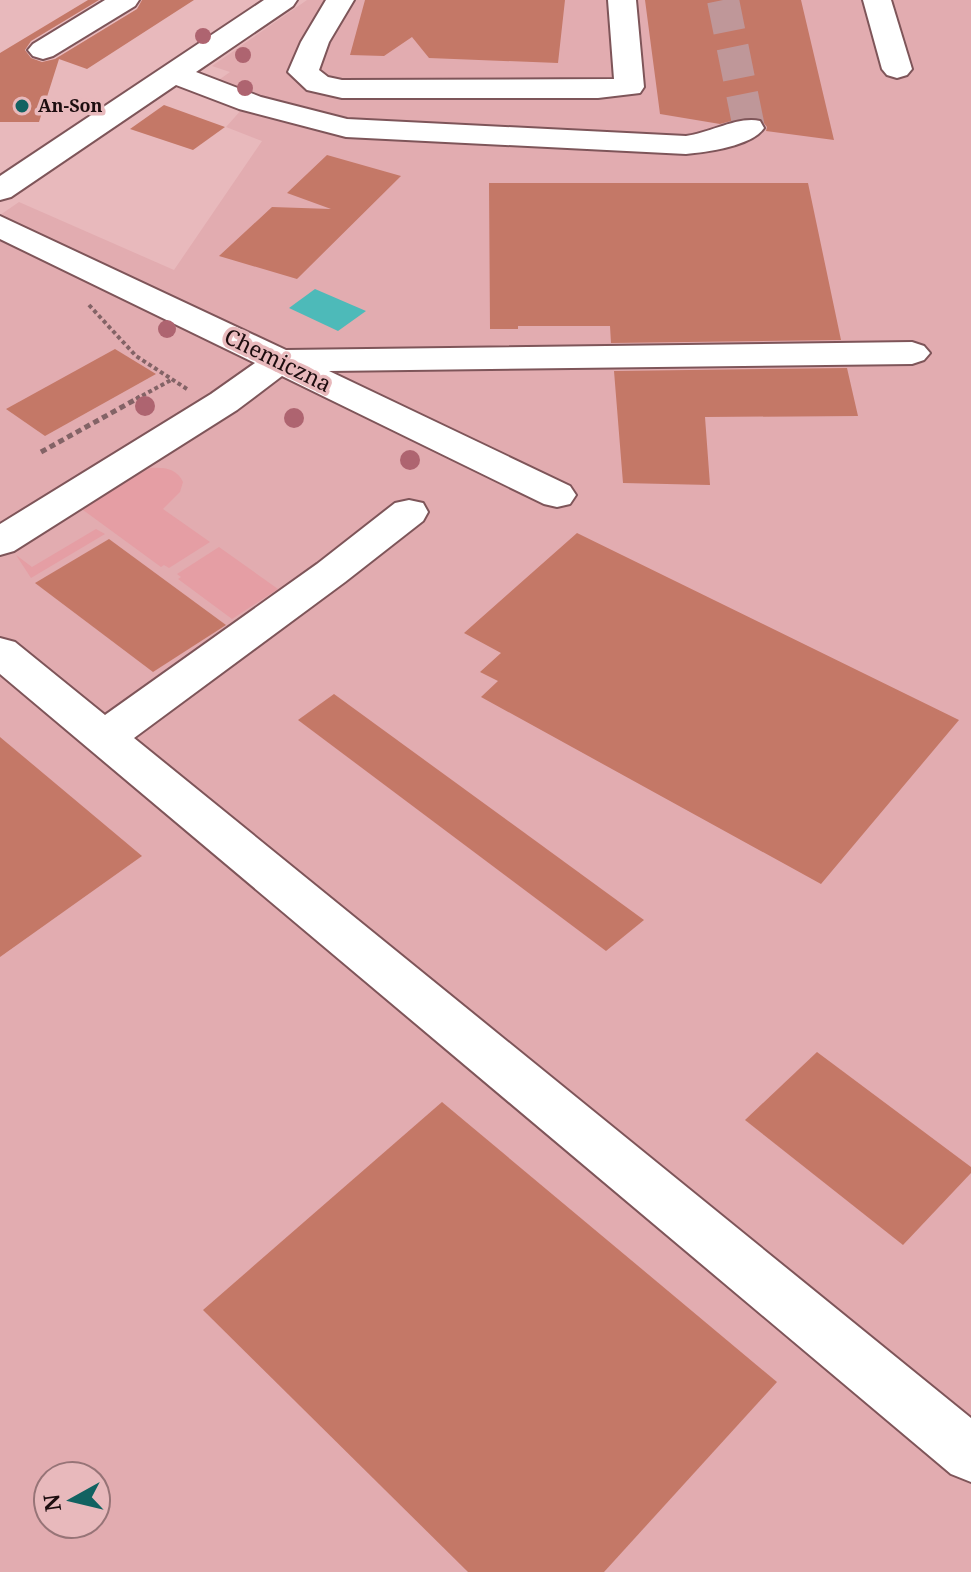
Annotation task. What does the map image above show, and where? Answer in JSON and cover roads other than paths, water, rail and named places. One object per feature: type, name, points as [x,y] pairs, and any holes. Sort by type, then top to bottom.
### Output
[{"type":"street","points":[[43,50],[125,0]]},
{"type":"street","points":[[0,190],[283,0]]},
{"type":"street","points":[[340,0],[315,42],[303,72],[318,84],[342,89],[629,87],[622,0]]},
{"type":"street","points":[[877,0],[897,69]]},
{"type":"street","points":[[174,74],[250,103],[346,128],[686,145],[712,142],[749,128]]},
{"type":"street","points":[[598,89],[604,141]]},
{"type":"street","name":"Chemiczna","points":[[0,226],[557,495]]},
{"type":"street","points":[[0,542],[224,402],[280,361],[912,353]]},
{"type":"street","points":[[104,738],[331,573],[409,512]]},
{"type":"street","points":[[0,652],[971,1454]]},
{"type":"water","points":[[315,289],[366,311],[338,331],[289,308]]},
{"type":"tunnel","points":[[723,0],[749,128]]},
{"type":"place","name":"An-Son","points":[[22,106]]}]
